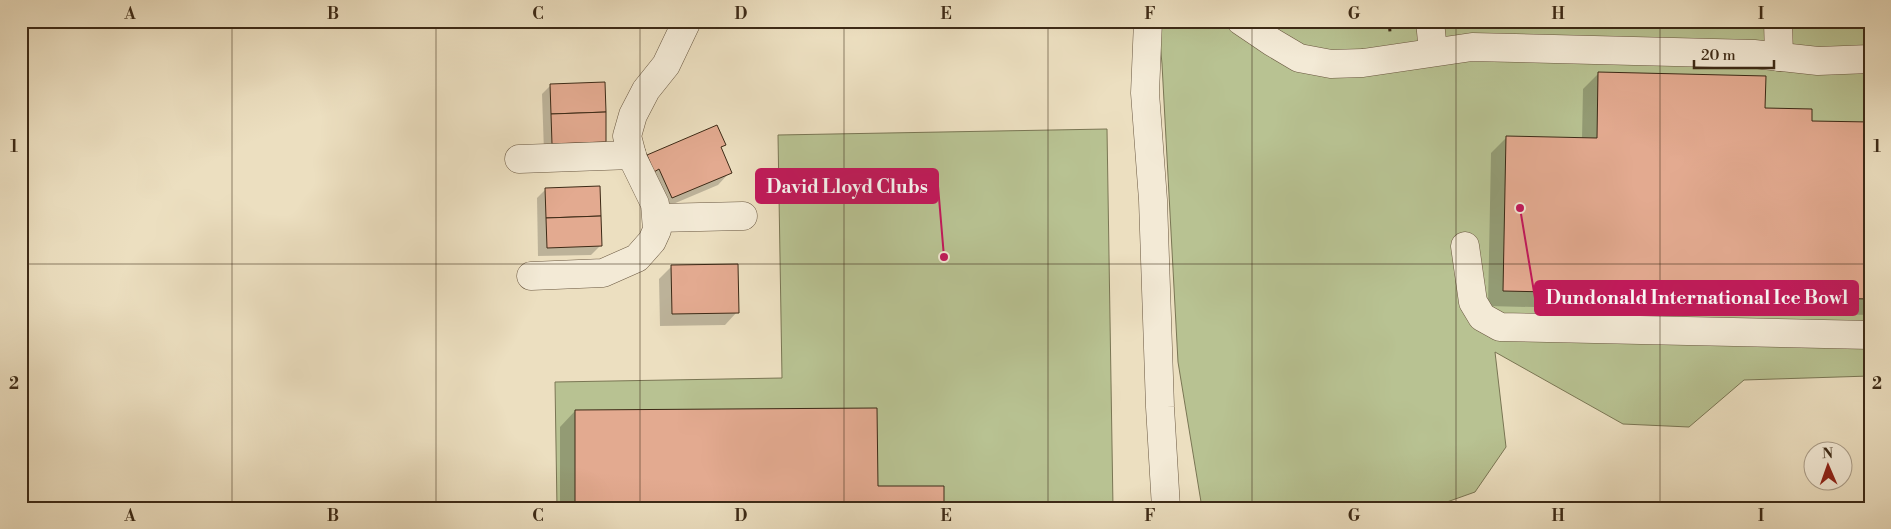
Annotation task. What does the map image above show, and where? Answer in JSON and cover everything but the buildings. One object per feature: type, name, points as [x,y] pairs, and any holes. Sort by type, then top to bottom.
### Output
[{"type":"street","points":[[531,276],[603,273],[637,258],[652,241],[657,230],[655,204],[632,155],[627,136],[633,115],[646,90],[666,65],[687,21]]},
{"type":"street","points":[[1148,21],[1145,92],[1153,200],[1160,407],[1166,508]]},
{"type":"street","points":[[1242,21],[1299,58],[1331,64],[1363,63],[1472,47],[1754,54],[1818,61],[1870,59]]},
{"type":"street","points":[[1430,21],[1433,52]]},
{"type":"street","points":[[1778,21],[1779,58]]},
{"type":"street","points":[[520,159],[632,155]]},
{"type":"street","points":[[657,218],[743,216]]},
{"type":"street","points":[[1464,246],[1473,302],[1482,317],[1500,327],[1870,335]]},
{"type":"green space","points":[[1158,21],[1870,21],[1870,376],[1744,380],[1689,427],[1623,424],[1495,352],[1506,447],[1475,492],[1430,508],[1202,508],[1178,362]]},
{"type":"green space","points":[[1107,129],[1113,508],[557,508],[555,382],[782,378],[778,135]]},
{"type":"place","name":"Dundonald International Ice Bowl","points":[[1520,208]]},
{"type":"place","name":"David Lloyd Clubs","points":[[944,257]]}]
